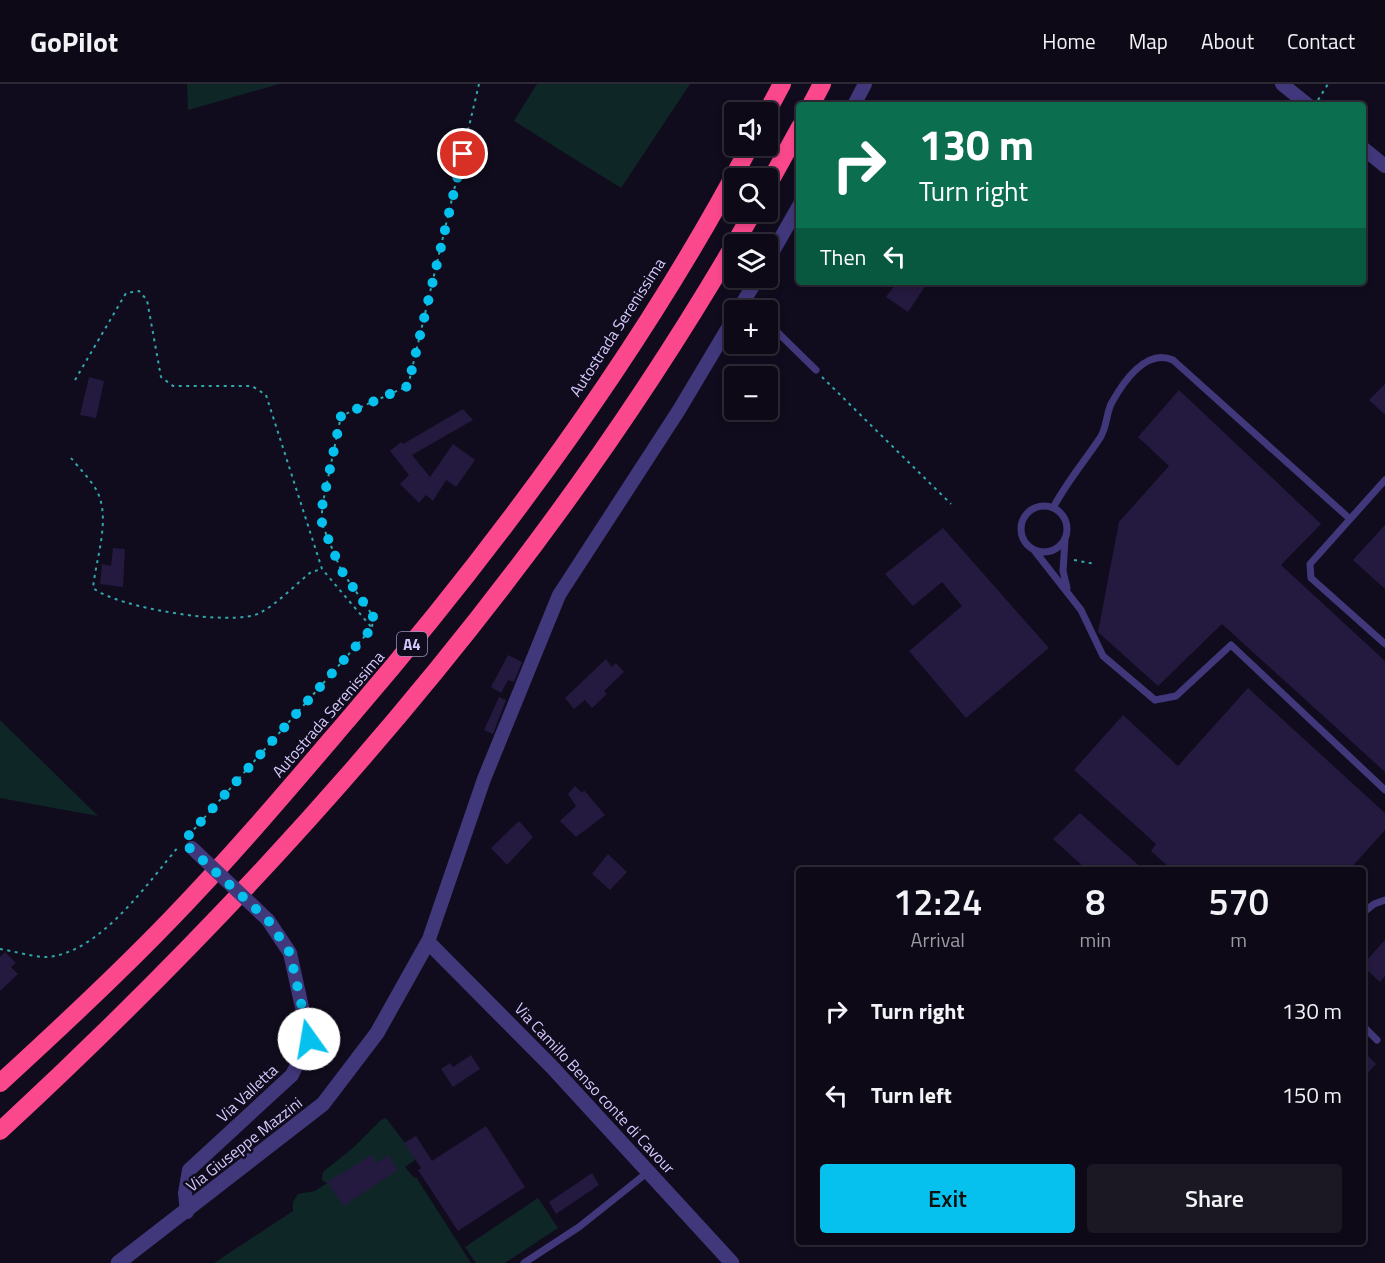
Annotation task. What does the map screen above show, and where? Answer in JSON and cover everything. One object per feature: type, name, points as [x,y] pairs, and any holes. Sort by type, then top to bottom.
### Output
[{"type":"highway","points":[[773,102],[782,84]]},
{"type":"highway","points":[[813,102],[822,84]]},
{"type":"highway","points":[[777,168],[796,134]]},
{"type":"highway","name":"Autostrada Serenissima","points":[[0,1083],[170,920],[286,792],[452,596],[553,460],[650,317],[744,156]]},
{"type":"highway","name":"A4","points":[[0,1131],[74,1063],[233,903],[312,815],[478,619],[630,409],[695,310],[747,222]]},
{"type":"street","points":[[856,102],[865,84]]},
{"type":"street","points":[[1282,84],[1304,102]]},
{"type":"street","points":[[1366,151],[1385,166]]},
{"type":"street","points":[[778,242],[796,211]]},
{"type":"street","points":[[428,942],[484,779],[559,596],[679,410],[724,334]]},
{"type":"street","name":"Via Valletta","points":[[187,845],[268,920],[290,953],[309,1039],[292,1075],[189,1170],[185,1193],[187,1212]]},
{"type":"street","name":"Via Camillo Benso conte di Cavour","points":[[428,942],[466,978],[650,1170],[732,1263]]},
{"type":"street","name":"Via Giuseppe Mazzini","points":[[118,1263],[187,1212],[323,1104],[377,1033],[428,942]]},
{"type":"lane","points":[[778,333],[816,370]]},
{"type":"lane","points":[[1053,508],[1065,486],[1101,437],[1107,425],[1110,405],[1136,369],[1154,357],[1164,356],[1173,360],[1350,519]]},
{"type":"lane","points":[[1385,480],[1310,564],[1311,578],[1385,644]]},
{"type":"lane","points":[[1068,591],[1063,571],[1066,521],[1053,508],[1039,507],[1032,510],[1023,520],[1021,534],[1028,546],[1034,550],[1042,564],[1068,591],[1081,610],[1103,656],[1155,700],[1176,696],[1231,645],[1385,790]]},
{"type":"lane","points":[[1034,550],[1052,551],[1065,539]]},
{"type":"lane","points":[[1366,911],[1385,900]]},
{"type":"lane","points":[[1366,1028],[1377,1040]]},
{"type":"lane","points":[[524,1263],[579,1227],[650,1170]]},
{"type":"path","points":[[0,949],[44,957],[68,953],[96,937],[187,845],[372,628],[373,616],[341,570],[322,524],[322,507],[341,416],[408,386],[479,84]]},
{"type":"path","points":[[1317,102],[1328,84]]},
{"type":"path","points":[[75,380],[126,293],[139,291],[147,300],[161,376],[172,386],[252,386],[266,395],[322,569],[372,628]]},
{"type":"path","points":[[816,370],[951,504]]},
{"type":"path","points":[[71,458],[98,492],[105,526],[96,557],[93,588],[101,595],[158,610],[230,620],[260,613],[311,572],[322,569]]},
{"type":"green space","points":[[187,84],[279,84],[188,110]]},
{"type":"green space","points":[[537,84],[690,84],[621,188],[514,121]]},
{"type":"green space","points":[[0,720],[98,816],[0,798]]},
{"type":"green space","points":[[386,1118],[405,1143],[416,1136],[426,1152],[405,1167],[414,1178],[416,1177],[471,1263],[214,1263],[293,1211],[293,1202],[298,1194],[315,1191],[327,1183],[322,1180],[323,1172]]},
{"type":"green space","points":[[538,1198],[558,1228],[505,1263],[476,1263],[465,1247]]},
{"type":"building","points":[[895,285],[926,285],[908,312],[886,297]]},
{"type":"building","points":[[89,377],[104,381],[96,418],[80,415]]},
{"type":"building","points":[[1385,384],[1385,415],[1369,400]]},
{"type":"building","points":[[1179,390],[1321,524],[1281,565],[1385,661],[1385,772],[1222,624],[1158,686],[1098,632],[1119,522],[1169,466],[1138,437]]},
{"type":"building","points":[[463,409],[473,420],[412,455],[430,477],[453,444],[475,460],[456,487],[446,480],[433,501],[426,495],[419,503],[400,484],[409,475],[390,451],[401,442],[403,444]]},
{"type":"building","points":[[1385,525],[1385,589],[1353,560]]},
{"type":"building","points":[[943,528],[1049,648],[966,718],[909,651],[962,606],[942,582],[913,606],[885,574]]},
{"type":"building","points":[[113,548],[125,549],[123,587],[100,584],[102,564],[111,566]]},
{"type":"building","points":[[508,655],[522,662],[514,682],[508,680],[501,693],[491,687]]},
{"type":"building","points":[[606,659],[612,667],[616,663],[624,672],[604,691],[607,694],[592,708],[585,700],[574,709],[565,698]]},
{"type":"building","points":[[1248,688],[1385,813],[1385,830],[1352,867],[1169,867],[1151,851],[1156,844],[1074,770],[1123,715],[1178,766]]},
{"type":"building","points":[[499,697],[506,700],[493,734],[484,730]]},
{"type":"building","points":[[575,786],[582,793],[584,790],[605,815],[576,837],[560,821],[576,806],[568,794]]},
{"type":"building","points":[[1080,813],[1141,867],[1084,867],[1053,839]]},
{"type":"building","points":[[519,821],[533,837],[507,865],[491,848]]},
{"type":"building","points":[[608,854],[627,872],[610,890],[592,874]]},
{"type":"building","points":[[1385,940],[1385,976],[1380,982],[1366,969],[1366,961]]},
{"type":"building","points":[[5,952],[16,963],[11,967],[18,974],[0,991],[0,957]]},
{"type":"building","points":[[1366,1054],[1376,1064],[1366,1075]]},
{"type":"building","points":[[471,1055],[480,1069],[453,1087],[441,1069],[450,1063],[453,1067]]},
{"type":"building","points":[[486,1126],[525,1187],[458,1231],[418,1170],[421,1168],[404,1143],[416,1136],[432,1161]]},
{"type":"building","points":[[372,1155],[377,1163],[389,1155],[398,1170],[343,1206],[327,1182]]},
{"type":"building","points":[[592,1173],[599,1185],[556,1214],[549,1202]]},
{"type":"route","points":[[309,1039],[290,953],[268,920],[183,842],[372,628],[373,616],[341,570],[322,524],[322,507],[341,416],[408,386],[463,154]]}]
